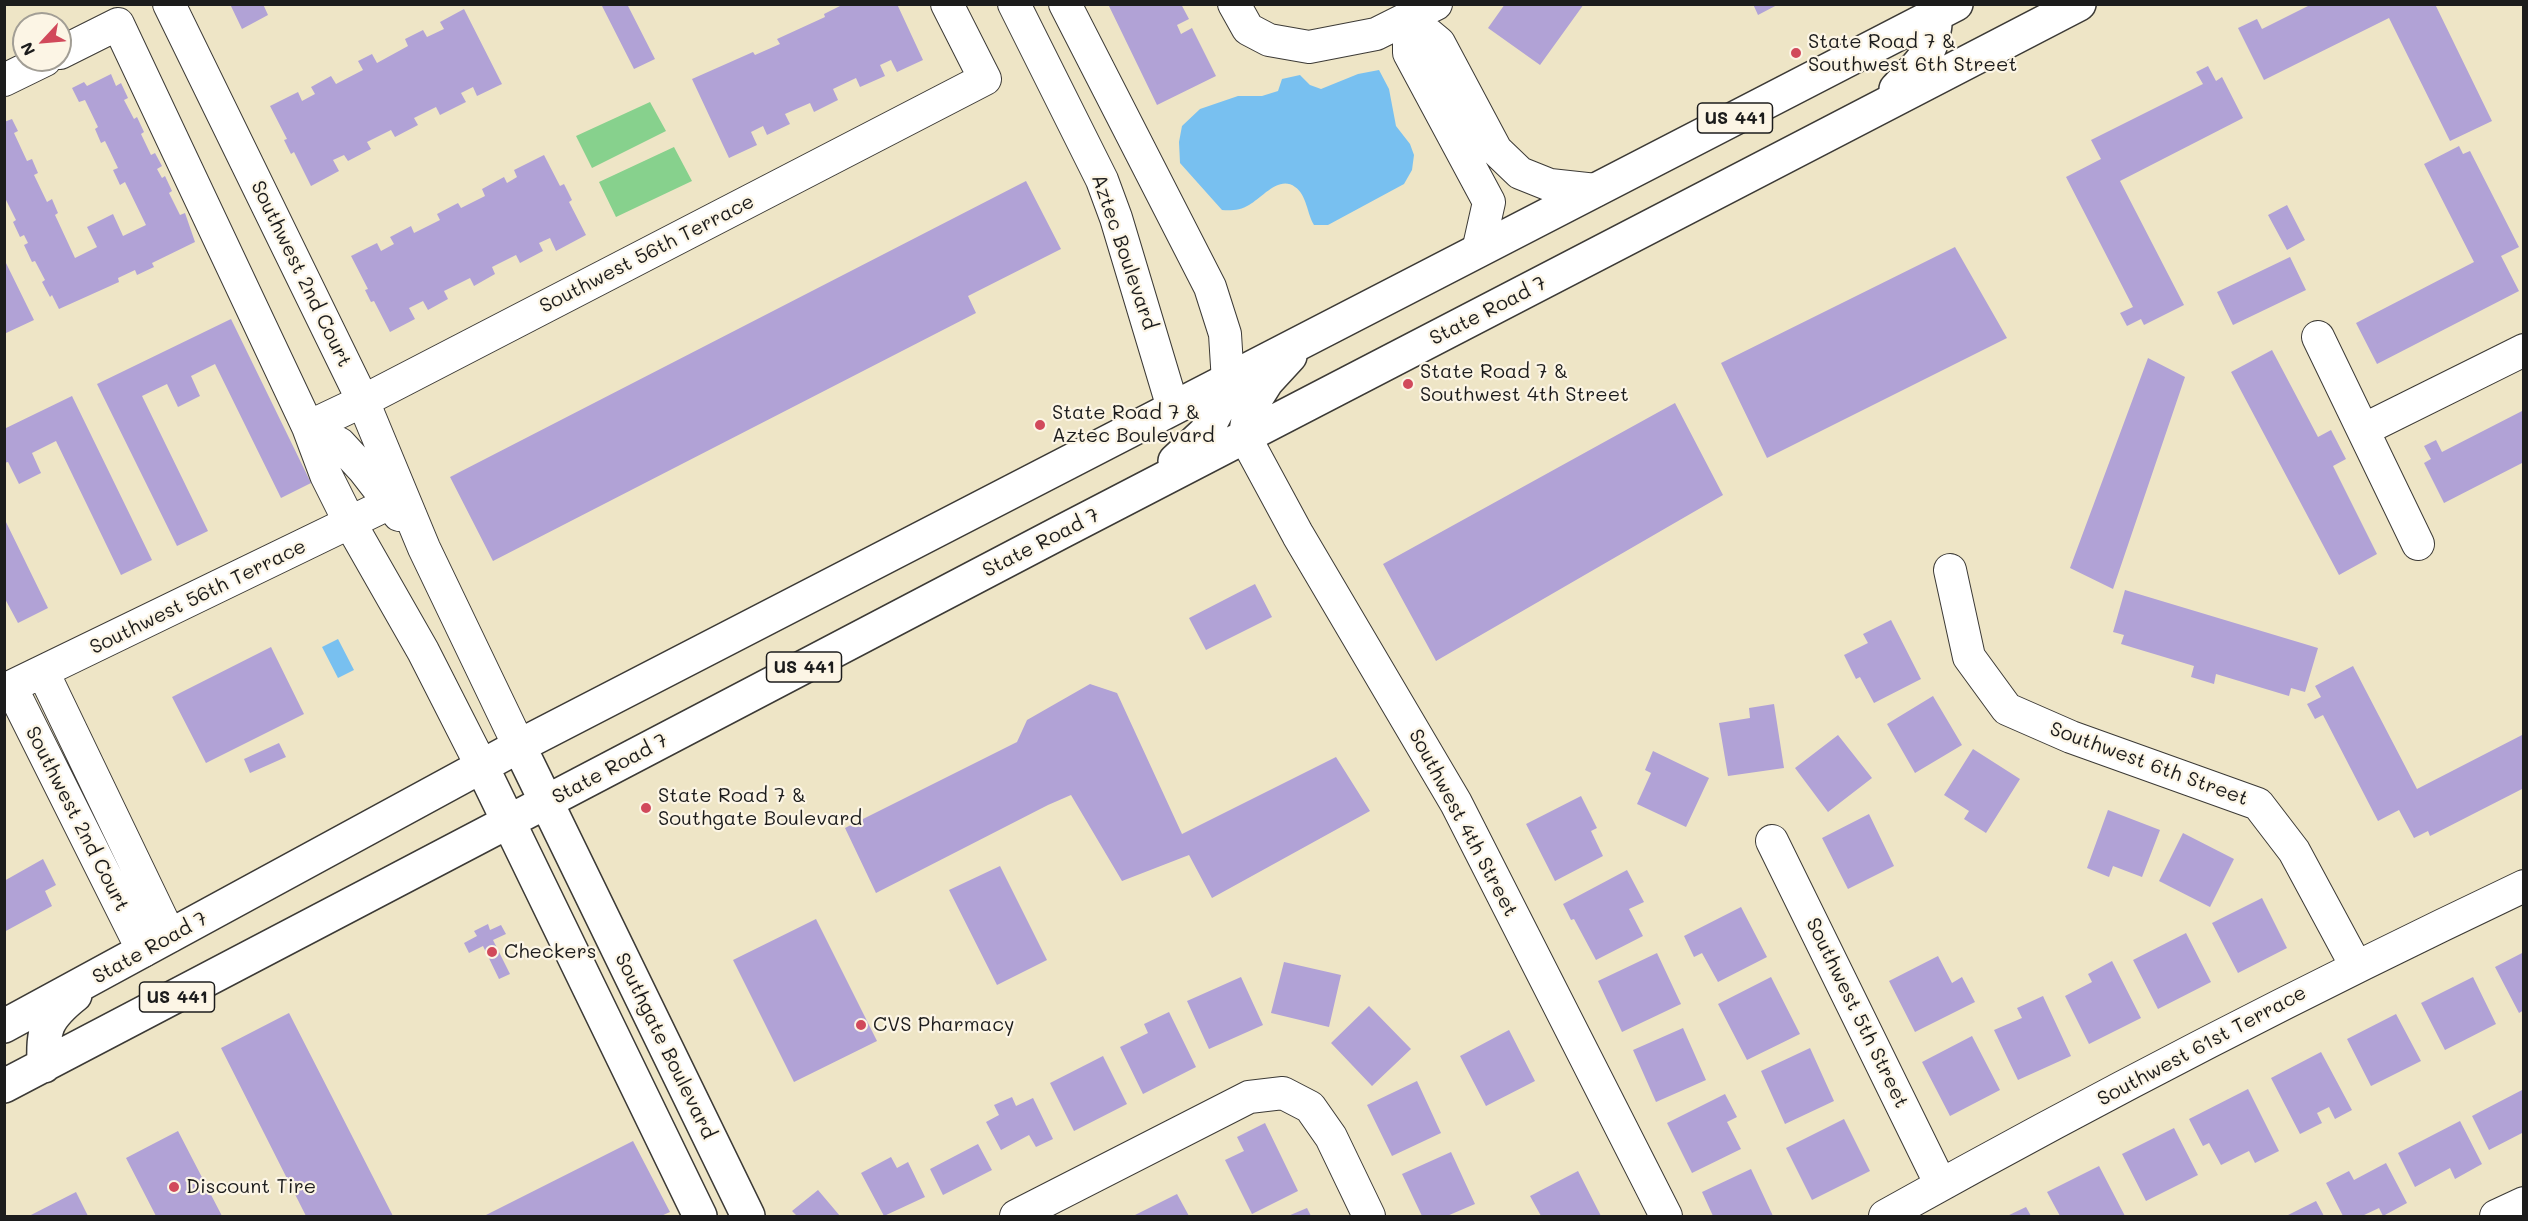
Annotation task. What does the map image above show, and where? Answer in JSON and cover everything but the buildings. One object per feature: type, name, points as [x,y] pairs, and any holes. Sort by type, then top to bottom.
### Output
[{"type":"main road","name":"State Road 7","points":[[4,1086],[350,907],[1145,489],[2079,4]]},
{"type":"main road","name":"State Road 7","points":[[4,1026],[100,976],[519,746],[1173,408],[1228,382],[1306,339],[1596,190],[1941,8]]},
{"type":"main road","points":[[1876,110],[1926,58],[1934,39],[1941,8]]},
{"type":"main road","points":[[1245,437],[1250,408],[1267,381],[1306,339]]},
{"type":"main road","points":[[1145,489],[1206,432],[1219,407],[1228,382]]},
{"type":"main road","name":"Southgate Boulevard","points":[[519,746],[748,1216]]},
{"type":"main road","points":[[482,767],[700,1216]]},
{"type":"main road","points":[[44,1066],[43,1039],[54,1011],[100,976]]},
{"type":"street","name":"Southwest 2nd Court","points":[[169,4],[363,401],[424,548],[519,746]]},
{"type":"street","name":"Southwest 56th Terrace","points":[[308,427],[363,401],[985,79],[947,4]]},
{"type":"street","name":"Aztec Boulevard","points":[[1014,4],[1102,180],[1116,218],[1173,408]]},
{"type":"street","points":[[1065,4],[1210,287],[1225,334],[1228,382]]},
{"type":"street","points":[[1234,4],[1248,28],[1269,40],[1309,47],[1376,34],[1436,4]]},
{"type":"street","points":[[1409,18],[1439,44],[1496,150],[1520,173],[1550,185],[1596,190]]},
{"type":"street","points":[[1409,18],[1409,53],[1489,202],[1478,250]]},
{"type":"street","points":[[72,46],[118,24],[308,427],[326,475],[350,523],[423,651],[482,767]]},
{"type":"street","points":[[4,80],[20,72]]},
{"type":"street","points":[[2318,338],[2418,544]]},
{"type":"street","points":[[2363,430],[2523,350]]},
{"type":"street","name":"Southwest 2nd Court","points":[[308,427],[340,444],[390,503],[424,548]]},
{"type":"street","name":"Southwest 4th Street","points":[[1245,437],[1298,535],[1456,803],[1666,1216]]},
{"type":"street","name":"Southwest 56th Terrace","points":[[8,688],[390,503]]},
{"type":"street","name":"Southwest 6th Street","points":[[1950,570],[1969,657],[2007,709],[2071,737],[2258,804],[2294,851],[2356,966]]},
{"type":"street","name":"Southwest 2nd Court","points":[[43,672],[157,943]]},
{"type":"street","name":"Southwest 2nd Court","points":[[8,688],[157,943]]},
{"type":"street","name":"Southwest 5th Street","points":[[1772,840],[1941,1185]]},
{"type":"street","name":"Southwest 61st Terrace","points":[[1885,1216],[2356,966],[2523,886]]},
{"type":"street","points":[[1016,1216],[1069,1205],[1249,1097],[1283,1093],[1310,1107],[1331,1137],[1369,1216]]},
{"type":"street","points":[[2496,1216],[2523,1203]]},
{"type":"green space","points":[[650,102],[666,131],[592,168],[576,136]]},
{"type":"green space","points":[[674,147],[692,181],[616,217],[599,182]]},
{"type":"water","points":[[1379,70],[1389,89],[1396,126],[1410,144],[1414,155],[1412,170],[1404,184],[1328,225],[1314,225],[1299,190],[1289,184],[1271,189],[1243,208],[1222,210],[1180,163],[1179,142],[1182,126],[1200,109],[1238,96],[1262,96],[1278,91],[1282,79],[1300,75],[1310,85],[1321,89],[1358,74]]},
{"type":"water","points":[[338,639],[354,670],[338,678],[322,647]]},
{"type":"place","name":"State Road 7 & Southwest 6th Street","points":[[1796,53]]},
{"type":"place","name":"State Road 7 & Southwest 4th Street","points":[[1408,384]]},
{"type":"place","name":"State Road 7 & Aztec Boulevard","points":[[1040,425]]},
{"type":"place","name":"State Road 7 & Southgate Boulevard","points":[[646,808]]},
{"type":"place","name":"Checkers","points":[[492,952]]},
{"type":"place","name":"CVS Pharmacy","points":[[861,1025]]},
{"type":"place","name":"Discount Tire","points":[[174,1187]]}]
